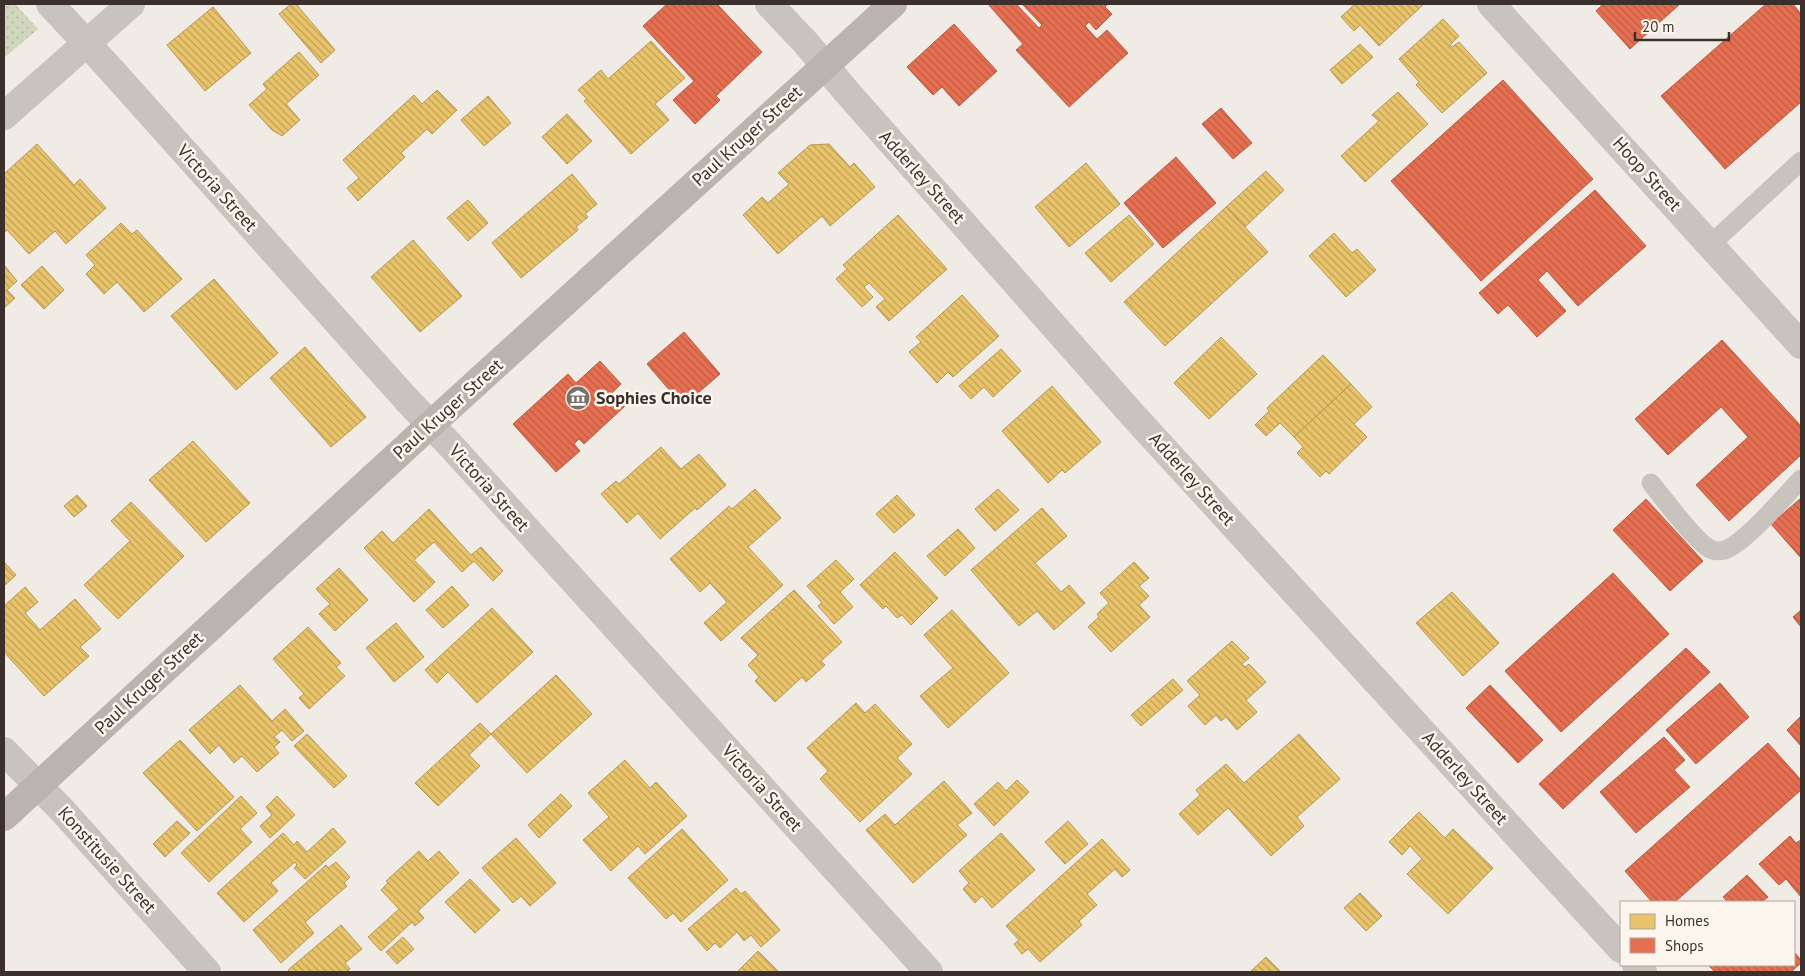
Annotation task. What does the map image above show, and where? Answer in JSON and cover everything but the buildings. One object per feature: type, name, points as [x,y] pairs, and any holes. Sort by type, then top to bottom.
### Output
[{"type":"street","name":"Victoria Street","points":[[50,4],[430,425],[466,462],[929,972]]},
{"type":"street","points":[[4,116],[131,4]]},
{"type":"street","name":"Adderley Street","points":[[769,4],[825,65],[1130,412],[1620,948]]},
{"type":"street","name":"Paul Kruger Street","points":[[4,817],[430,425],[893,4]]},
{"type":"street","name":"Hoop Street","points":[[1491,4],[1801,345]]},
{"type":"street","name":"Konstitusie Street","points":[[4,751],[62,810],[207,972]]},
{"type":"lane","points":[[1711,244],[1801,161]]},
{"type":"lane","points":[[1651,483],[1699,540],[1709,549],[1716,551],[1724,550],[1746,535],[1801,479]]},
{"type":"green space","points":[[4,4],[15,4],[38,29],[4,58]]},
{"type":"place","name":"Sophies Choice","points":[[578,398]]}]
